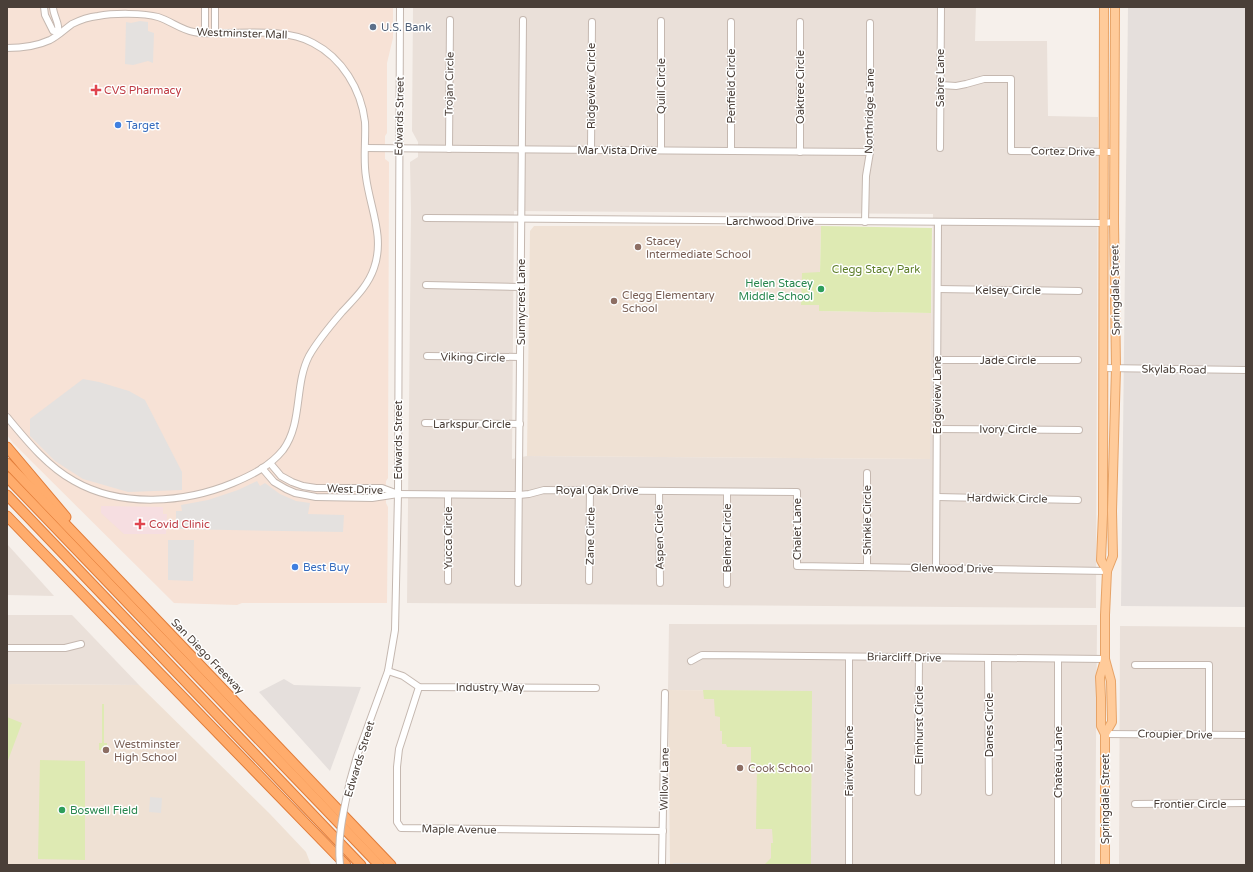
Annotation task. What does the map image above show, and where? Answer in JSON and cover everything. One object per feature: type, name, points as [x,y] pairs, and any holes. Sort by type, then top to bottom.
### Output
[{"type":"highway","points":[[7,447],[61,510],[89,548]]},
{"type":"highway","points":[[7,464],[65,538]]},
{"type":"highway","name":"San Diego Freeway","points":[[7,464],[89,548],[120,582],[150,620],[391,865]]},
{"type":"highway","points":[[7,477],[114,590],[150,620],[379,865]]},
{"type":"highway","points":[[7,495],[361,865]]},
{"type":"highway","points":[[7,516],[346,865]]},
{"type":"main road","name":"Springdale Street","points":[[1104,7],[1101,560],[1106,571]]},
{"type":"main road","name":"Springdale Street","points":[[1105,865],[1105,734],[1112,722],[1111,681],[1105,659],[1105,615],[1106,571],[1113,556],[1112,504],[1116,368],[1114,222],[1115,7]]},
{"type":"main road","points":[[1102,535],[1106,535],[1113,542]]},
{"type":"street","points":[[44,7],[48,23],[53,31],[59,32],[59,27],[53,13],[53,7]]},
{"type":"street","points":[[205,7],[205,33]]},
{"type":"street","points":[[215,7],[215,33]]},
{"type":"street","name":"Edwards Street","points":[[340,865],[340,828],[350,781],[357,756],[388,671],[395,630],[398,494],[400,7]]},
{"type":"street","name":"Sabre Lane","points":[[940,148],[941,7]]},
{"type":"street","name":"Westminster Mall","points":[[7,48],[38,44],[51,39],[74,23],[88,18],[118,14],[158,17],[194,32],[291,35],[312,42],[330,55],[346,71],[356,87],[365,122],[366,178],[379,237],[375,267],[363,289],[325,333],[308,358],[303,370],[299,387],[292,434],[284,448],[270,463],[240,480],[207,492],[181,497],[135,499],[105,494],[77,483],[62,474],[45,460],[7,417]]},
{"type":"street","name":"Trojan Circle","points":[[449,149],[450,20]]},
{"type":"street","name":"Sunnycrest Lane","points":[[518,584],[523,20]]},
{"type":"street","name":"Quill Circle","points":[[661,21],[661,150]]},
{"type":"street","name":"Ridgeview Circle","points":[[591,150],[592,22]]},
{"type":"street","name":"Penfield Circle","points":[[731,22],[731,151]]},
{"type":"street","name":"Oaktree Circle","points":[[800,22],[800,152]]},
{"type":"street","name":"Northridge Lane","points":[[865,222],[866,176],[870,152],[870,24]]},
{"type":"street","name":"Cortez Drive","points":[[940,85],[961,85],[988,78],[1011,79],[1011,150],[1115,152]]},
{"type":"street","name":"Mar Vista Drive","points":[[365,148],[870,152]]},
{"type":"street","name":"Larchwood Drive","points":[[426,218],[865,222],[1114,222]]},
{"type":"street","name":"Edgeview Lane","points":[[936,568],[938,222]]},
{"type":"street","points":[[426,285],[521,286]]},
{"type":"street","name":"Kelsey Circle","points":[[938,289],[1079,291]]},
{"type":"street","name":"Viking Circle","points":[[426,356],[520,358]]},
{"type":"street","name":"Jade Circle","points":[[937,360],[1078,360]]},
{"type":"street","name":"Skylab Road","points":[[1103,368],[1246,370]]},
{"type":"street","name":"Larkspur Circle","points":[[425,423],[520,424]]},
{"type":"street","name":"Ivory Circle","points":[[937,429],[1078,430]]},
{"type":"street","name":"West Drive","points":[[270,463],[281,476],[303,486],[316,488],[382,488],[398,494]]},
{"type":"street","name":"West Drive","points":[[262,468],[274,482],[286,489],[304,496],[372,498],[398,494]]},
{"type":"street","name":"Shinkle Circle","points":[[867,473],[867,567]]},
{"type":"street","name":"Royal Oak Drive","points":[[398,494],[519,495],[544,490],[797,492]]},
{"type":"street","name":"Zane Circle","points":[[589,581],[590,490]]},
{"type":"street","name":"Aspen Circle","points":[[659,491],[660,583]]},
{"type":"street","name":"Belmar Circle","points":[[727,492],[727,584]]},
{"type":"street","name":"Chalet Lane","points":[[797,492],[797,566]]},
{"type":"street","name":"Yucca Circle","points":[[448,495],[448,581]]},
{"type":"street","name":"Hardwick Circle","points":[[937,497],[1078,500]]},
{"type":"street","name":"Glenwood Drive","points":[[797,566],[1106,571]]},
{"type":"street","points":[[7,648],[66,648],[81,644]]},
{"type":"street","name":"Briarcliff Drive","points":[[691,661],[702,655],[1105,659]]},
{"type":"street","name":"Fairview Lane","points":[[849,657],[849,865]]},
{"type":"street","name":"Elmhurst Circle","points":[[918,792],[919,657]]},
{"type":"street","name":"Danes Circle","points":[[988,658],[989,792]]},
{"type":"street","name":"Chateau Lane","points":[[1058,659],[1058,865]]},
{"type":"street","points":[[1135,665],[1209,666],[1209,735]]},
{"type":"street","points":[[388,671],[403,676],[419,687]]},
{"type":"street","name":"Industry Way","points":[[419,687],[596,688]]},
{"type":"street","name":"Maple Avenue","points":[[419,687],[399,749],[397,767],[397,822],[400,828],[662,831]]},
{"type":"street","name":"Willow Lane","points":[[662,865],[665,693]]},
{"type":"street","name":"Croupier Drive","points":[[1105,734],[1246,735]]},
{"type":"street","name":"Frontier Circle","points":[[1135,804],[1246,804]]},
{"type":"shaded area","points":[[7,7],[393,7],[393,38],[387,63],[387,133],[385,136],[385,159],[389,162],[388,478],[386,481],[386,503],[388,507],[387,603],[242,603],[237,605],[174,603],[13,443],[7,435]]},
{"type":"shaded area","points":[[413,7],[976,7],[975,41],[1047,41],[1048,116],[1098,117],[1096,608],[407,603],[411,211],[410,162],[418,157],[418,142],[412,131]],"holes":[[[514,211],[933,214],[929,459],[527,456],[512,459]]]},
{"type":"shaded area","points":[[1128,7],[1246,7],[1246,607],[1121,606]]},
{"type":"shaded area","points":[[140,21],[148,22],[148,31],[154,33],[153,63],[148,61],[133,65],[125,64],[126,22],[131,23]]},
{"type":"shaded area","points":[[534,226],[821,226],[819,311],[931,313],[930,459],[527,456],[530,231]]},
{"type":"shaded area","points":[[83,379],[129,391],[145,400],[182,472],[182,490],[128,492],[83,479],[55,461],[30,436],[30,419]]},
{"type":"shaded area","points":[[257,481],[260,486],[265,483],[280,494],[296,501],[310,503],[308,514],[344,515],[343,532],[176,529],[176,511],[182,511],[181,505],[208,500],[238,490]]},
{"type":"shaded area","name":"Covid Clinic","points":[[101,506],[163,507],[163,514],[167,514],[166,534],[124,534],[101,513]]},
{"type":"shaded area","points":[[168,540],[194,540],[193,581],[168,580]]},
{"type":"shaded area","points":[[7,544],[54,596],[7,595]]},
{"type":"shaded area","points":[[7,615],[72,615],[139,685],[7,684]]},
{"type":"shaded area","points":[[669,624],[1097,625],[1095,865],[811,865],[812,691],[668,690]]},
{"type":"shaded area","points":[[1120,626],[1246,627],[1246,865],[1119,865]]},
{"type":"shaded area","points":[[284,679],[294,685],[361,687],[330,771],[259,692]]},
{"type":"shaded area","name":"Westminster High School","points":[[7,684],[139,685],[270,814],[306,852],[311,865],[7,865]]},
{"type":"shaded area","name":"Cook School","points":[[668,690],[812,691],[811,865],[670,865]]},
{"type":"shaded area","points":[[150,797],[162,798],[161,813],[149,812]]},
{"type":"shaded area","points":[[673,863],[741,864],[741,865],[673,865]]},
{"type":"green space","name":"Clegg Stacy Park","points":[[821,226],[932,228],[931,313],[819,311],[819,305],[801,305],[802,273],[820,272]]},
{"type":"green space","points":[[703,690],[812,691],[811,865],[764,865],[771,858],[771,843],[773,843],[772,829],[756,829],[757,768],[751,768],[751,747],[727,747],[726,744],[722,744],[720,717],[715,716],[714,699],[704,699]]},
{"type":"green space","points":[[102,704],[104,704],[104,743],[107,743],[107,750],[99,750],[99,743],[102,743]]},
{"type":"green space","points":[[7,717],[22,723],[7,763]]},
{"type":"green space","name":"Boswell Field","points":[[40,760],[85,761],[85,860],[38,859]]},
{"type":"place","name":"U.S. Bank","points":[[373,27]]},
{"type":"place","name":"CVS Pharmacy","points":[[96,90]]},
{"type":"place","name":"Target","points":[[118,125]]},
{"type":"place","name":"Stacey Intermediate School","points":[[638,247]]},
{"type":"place","name":"Helen Stacey Middle School","points":[[821,289]]},
{"type":"place","name":"Clegg Elementary School","points":[[614,301]]},
{"type":"place","name":"Covid Clinic","points":[[140,524]]},
{"type":"place","name":"Best Buy","points":[[295,567]]},
{"type":"place","name":"Westminster High School","points":[[106,750]]},
{"type":"place","name":"Cook School","points":[[740,768]]},
{"type":"place","name":"Boswell Field","points":[[62,810]]}]
